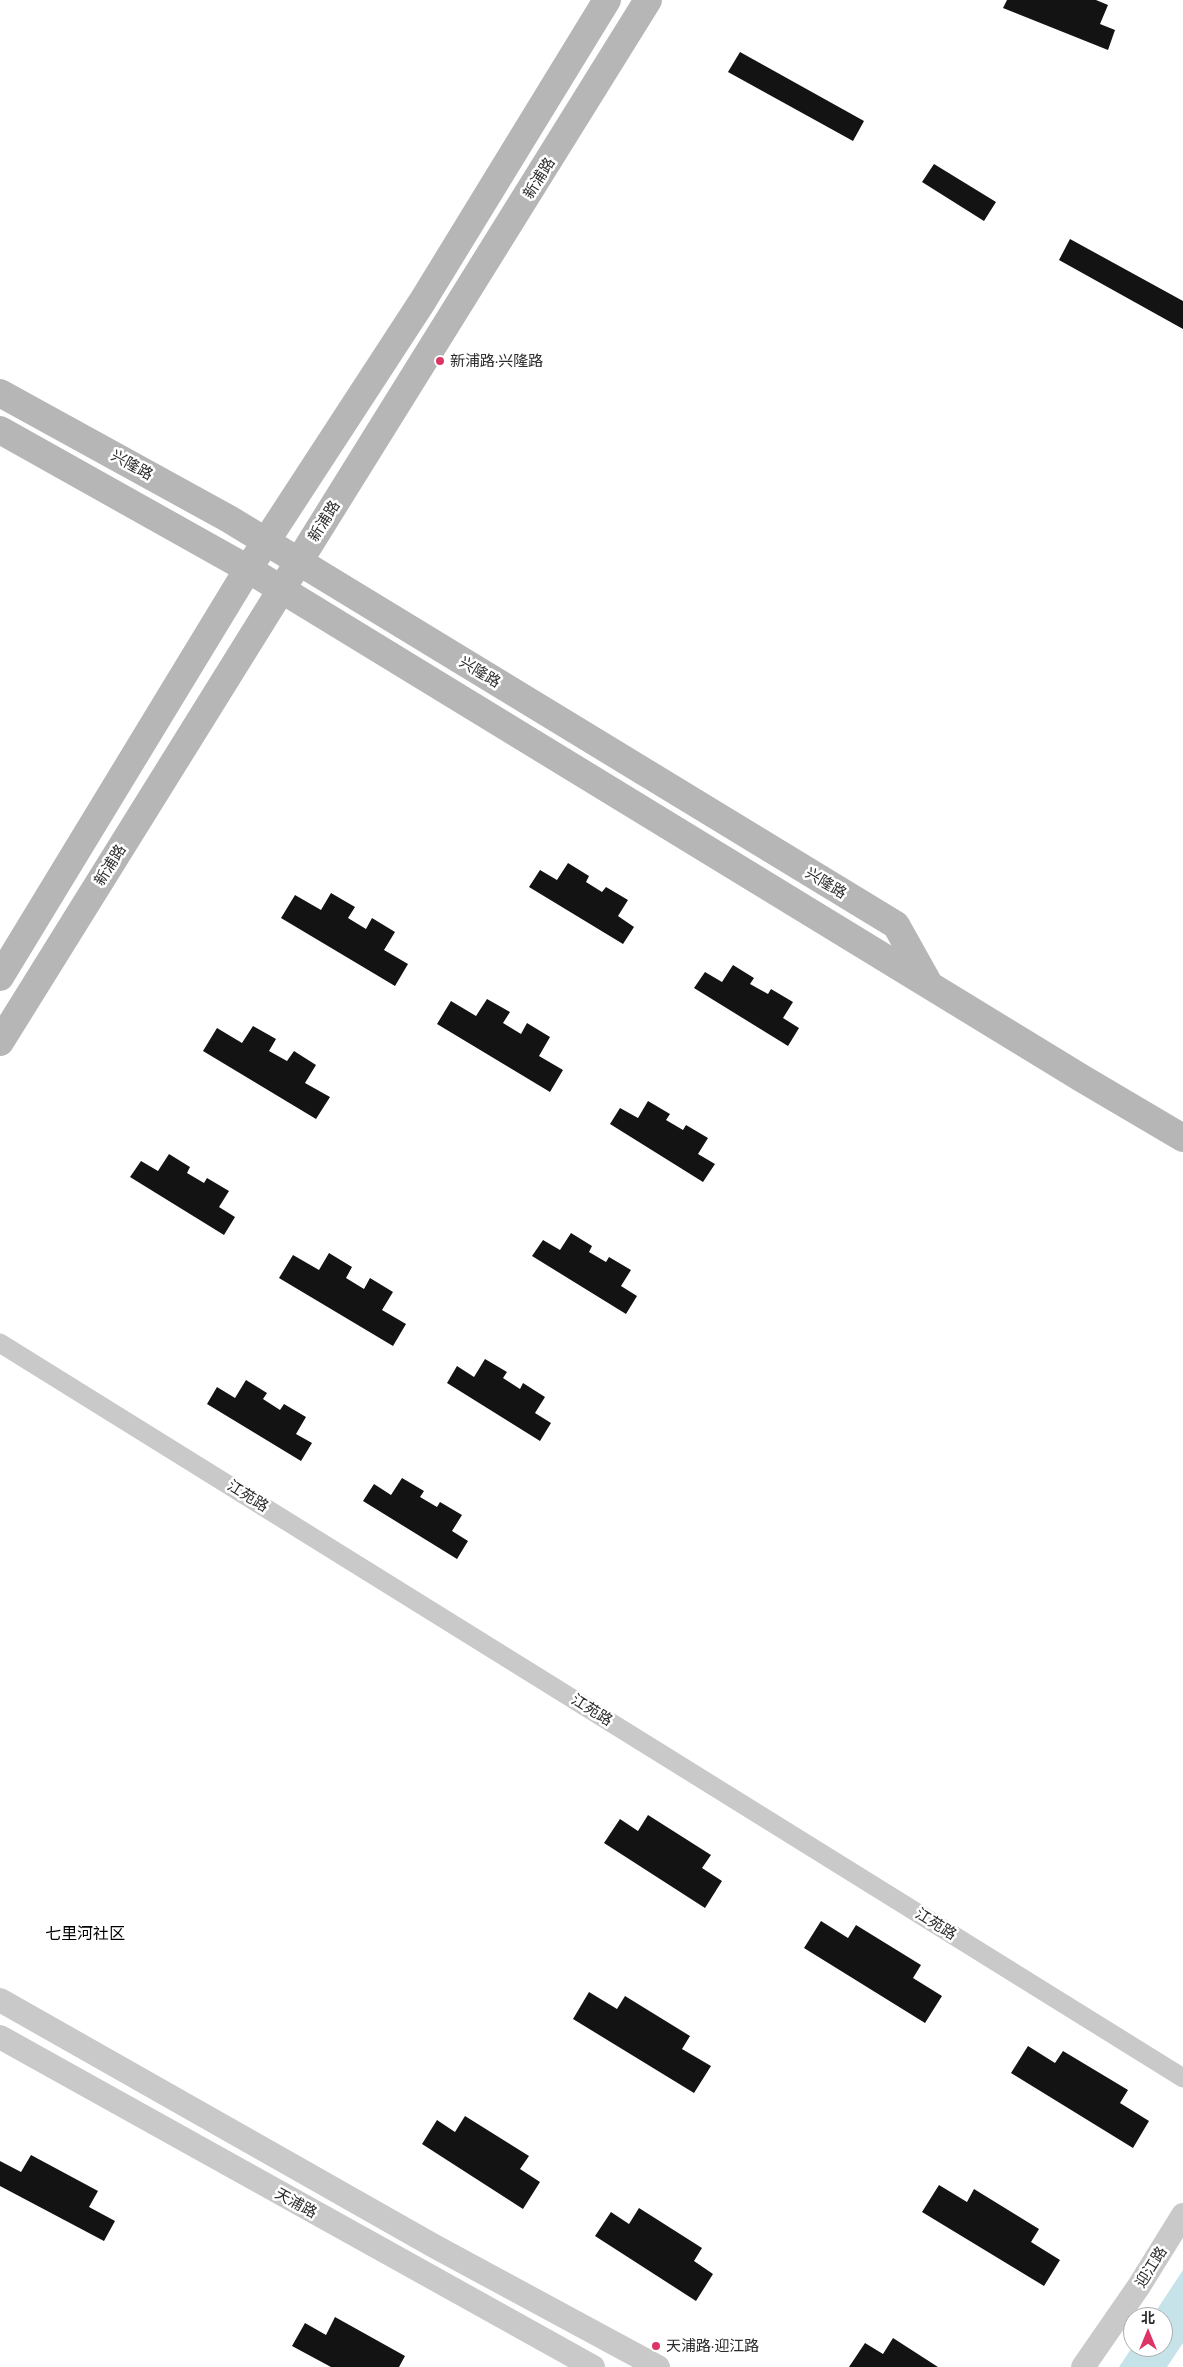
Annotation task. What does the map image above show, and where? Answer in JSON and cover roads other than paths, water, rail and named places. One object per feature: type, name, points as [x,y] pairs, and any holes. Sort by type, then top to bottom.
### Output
[{"type":"main road","points":[[0,977],[248,569],[422,302],[607,0]]},
{"type":"main road","name":"新浦路","points":[[0,1042],[298,561],[558,149],[648,0]]},
{"type":"main road","name":"兴隆路","points":[[0,393],[266,542],[896,925],[930,985]]},
{"type":"main road","name":"兴隆路","points":[[0,430],[248,569],[1083,1079],[1183,1138]]},
{"type":"street","name":"江苑路","points":[[0,1343],[1183,2078]]},
{"type":"street","points":[[0,2000],[434,2246],[658,2367]]},
{"type":"street","name":"天浦路","points":[[0,2037],[593,2367]]},
{"type":"street","name":"迎江路","points":[[1083,2367],[1139,2286],[1183,2215]]},
{"type":"water","points":[[1183,2270],[1183,2343],[1167,2367],[1119,2367],[1126,2357],[1173,2357],[1173,2307],[1159,2307]]},
{"type":"place","name":"新浦路·兴隆路","points":[[440,361]]},
{"type":"place","name":"天浦路·迎江路","points":[[656,2346]]},
{"type":"district","name":"七里河社区","points":[[85,1934]]}]
